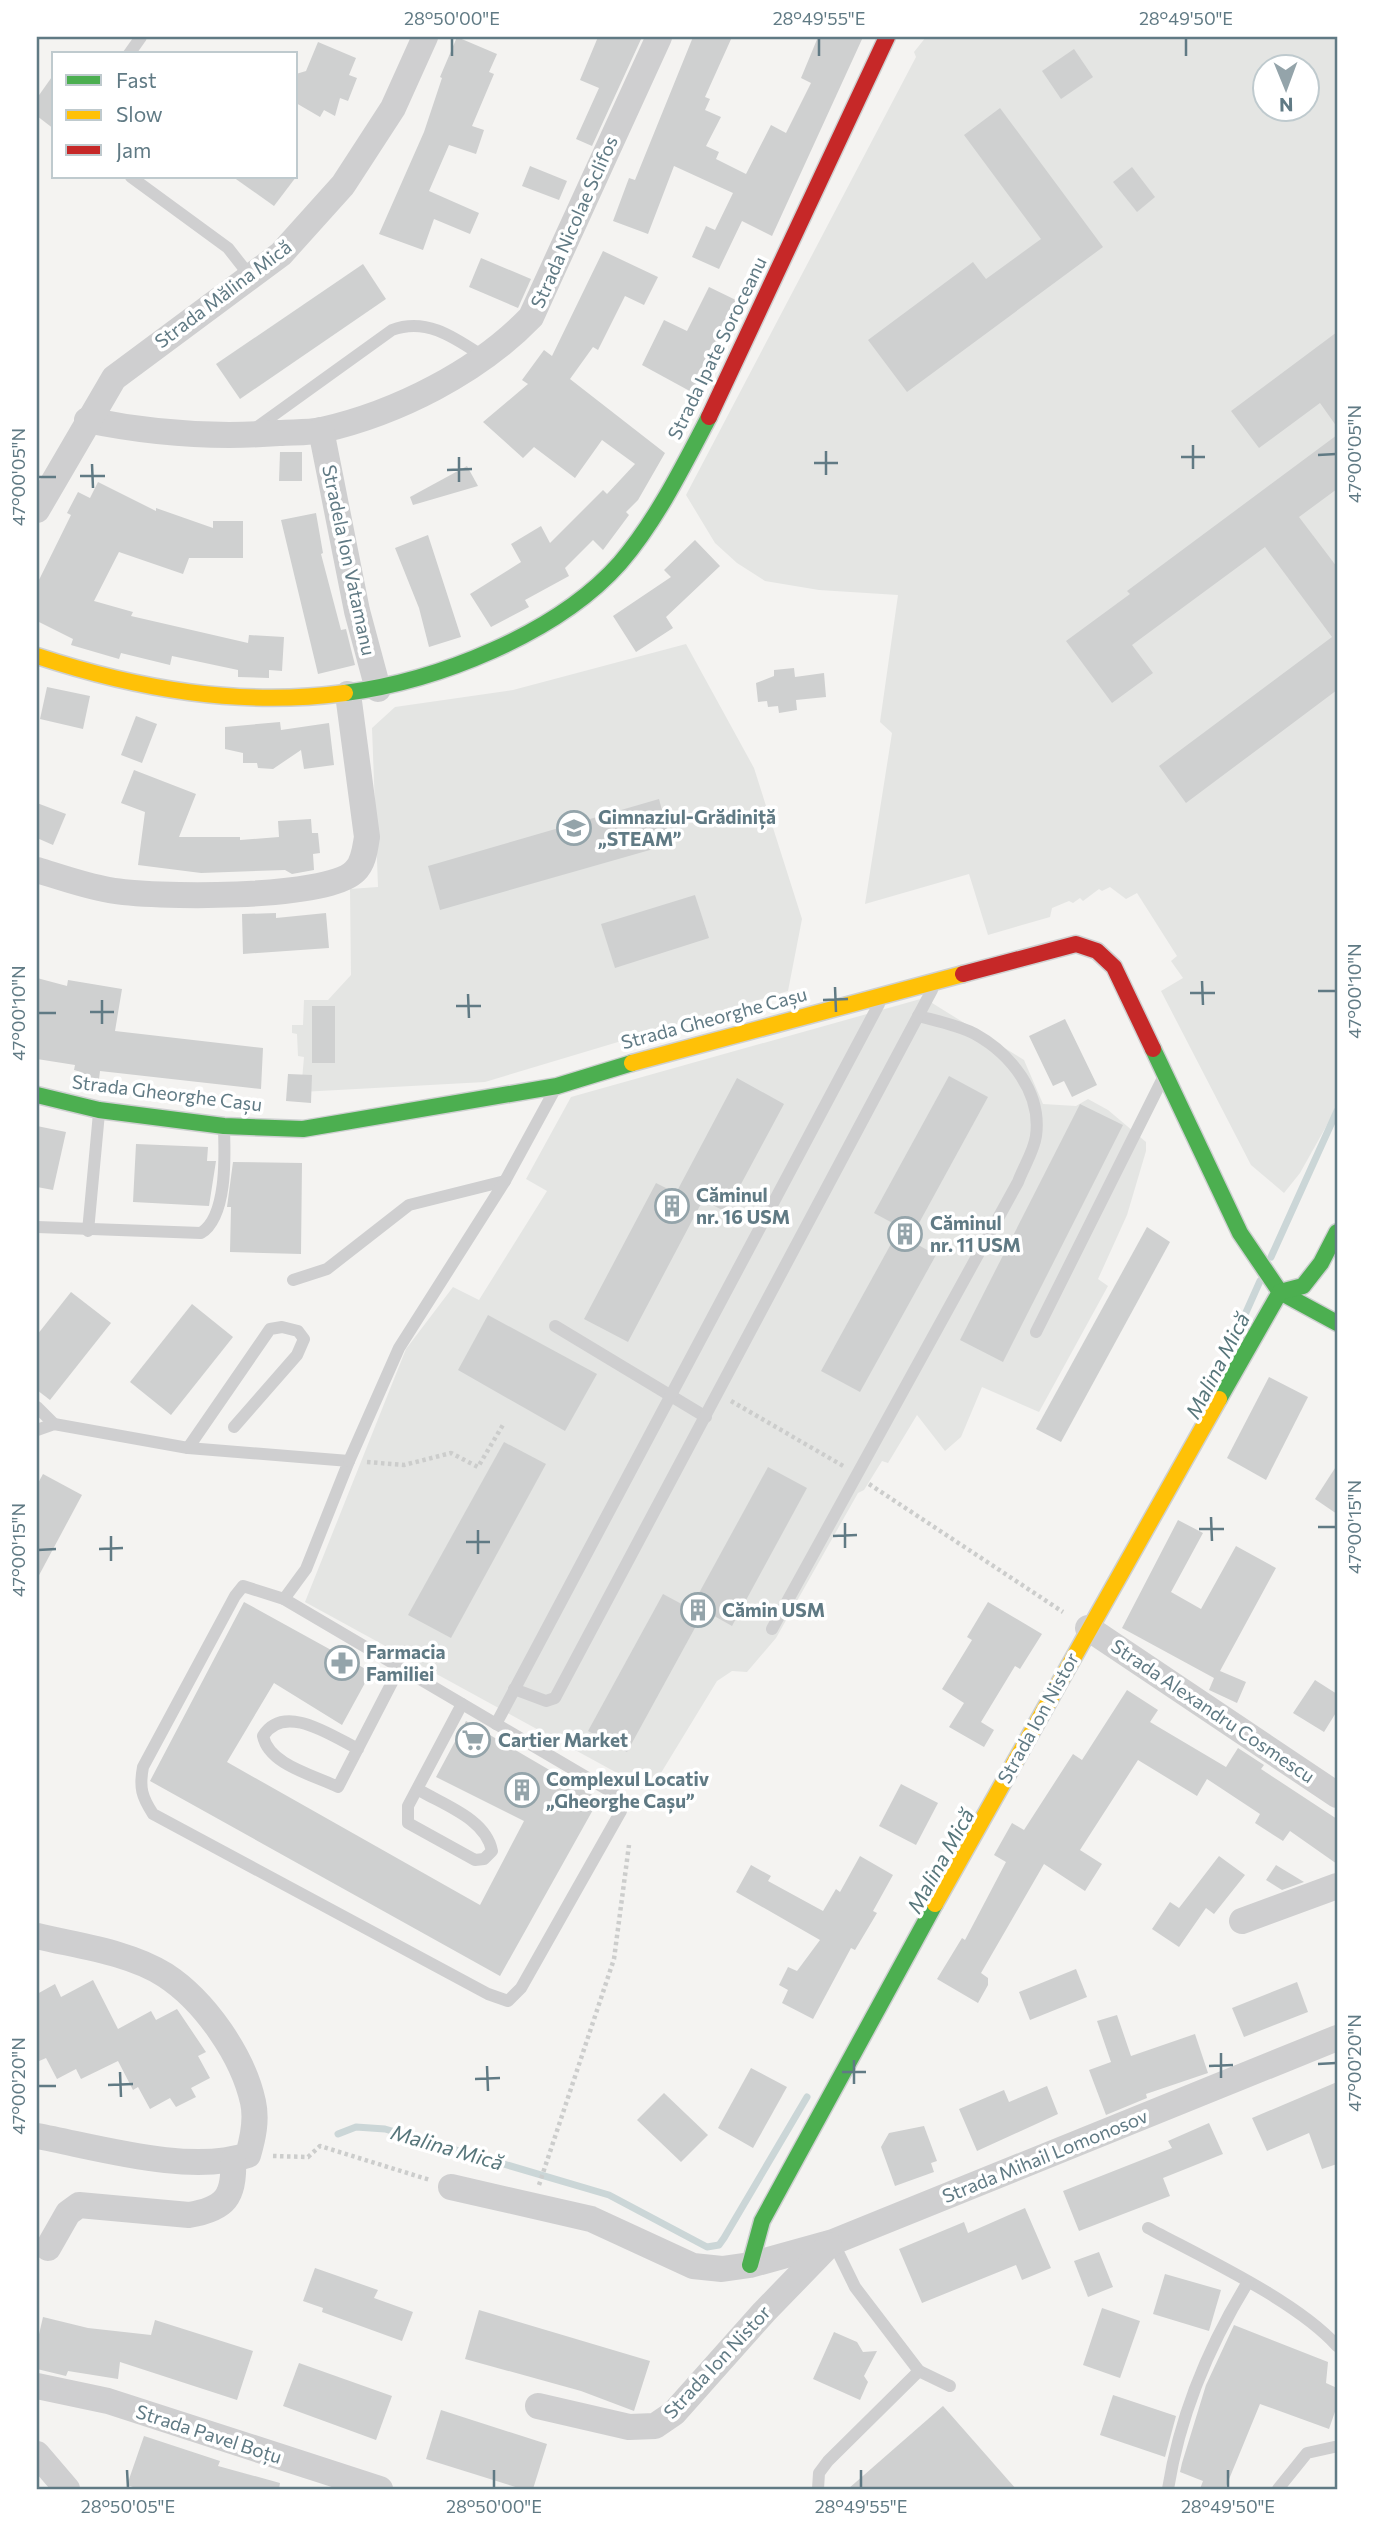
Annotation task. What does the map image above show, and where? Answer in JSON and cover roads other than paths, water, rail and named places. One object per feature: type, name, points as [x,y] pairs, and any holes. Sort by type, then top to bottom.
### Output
[{"type":"street","name":"Strada Mălina Mică","points":[[37,510],[43,482],[114,377],[282,254],[343,186],[393,108],[425,37]]},
{"type":"street","name":"Strada Nicolae Sclifos","points":[[87,420],[137,430],[247,435],[321,430],[390,407],[485,357],[508,341],[531,317],[659,37]]},
{"type":"street","name":"Strada Ipate Soroceanu","points":[[37,656],[119,681],[171,691],[275,698],[348,694],[378,689],[445,669],[556,614],[607,576],[629,550],[712,414],[889,38]]},
{"type":"street","name":"Stradela Ion Vatamanu","points":[[321,430],[357,611],[378,689]]},
{"type":"street","points":[[37,870],[108,890],[168,897],[302,888],[342,880],[356,871],[365,853],[367,836],[348,694]]},
{"type":"street","name":"Strada Gheorghe Cașu","points":[[37,1095],[99,1110],[224,1126],[303,1129],[557,1086],[608,1069],[1076,944],[1097,951],[1114,967],[1240,1233],[1280,1292]]},
{"type":"street","points":[[1280,1292],[1303,1286],[1321,1263],[1337,1232]]},
{"type":"street","points":[[1280,1292],[1337,1323]]},
{"type":"street","name":"Strada Ion Nistor","points":[[750,2265],[762,2221],[806,2136],[1087,1628],[1280,1292]]},
{"type":"street","name":"Strada Alexandru Cosmescu","points":[[1087,1628],[1337,1795]]},
{"type":"street","points":[[1242,1921],[1337,1886]]},
{"type":"street","points":[[37,1936],[146,1966],[166,1976],[188,1994],[223,2038],[245,2078],[254,2118],[234,2183],[225,2202],[207,2212],[189,2215],[79,2205],[68,2213],[48,2248]]},
{"type":"street","name":"Strada Mihail Lomonosov","points":[[451,2187],[591,2219],[693,2266],[723,2269],[750,2265],[833,2242],[1337,2038]]},
{"type":"street","points":[[37,2136],[164,2159],[240,2158]]},
{"type":"street","name":"Strada Ion Nistor","points":[[538,2406],[629,2427],[655,2426],[674,2413],[764,2312],[833,2242]]},
{"type":"street","name":"Strada Pavel Boțu","points":[[37,2386],[108,2401],[380,2489]]},
{"type":"street","points":[[37,2454],[67,2489]]},
{"type":"lane","points":[[130,52],[141,37]]},
{"type":"lane","points":[[132,178],[228,248],[250,276]]},
{"type":"lane","points":[[247,435],[392,330],[407,324],[428,327],[451,336],[485,357]]},
{"type":"lane","points":[[514,1689],[546,1700],[555,1698],[937,980]]},
{"type":"lane","points":[[496,1724],[884,994]]},
{"type":"lane","points":[[772,1629],[1018,1182],[1036,1137],[1036,1108],[1027,1085],[1009,1060],[976,1034],[918,1016]]},
{"type":"lane","points":[[1036,1332],[1165,1074]]},
{"type":"lane","points":[[284,1599],[306,1569],[349,1461],[399,1348],[505,1181],[557,1086]]},
{"type":"lane","points":[[89,1231],[99,1110]]},
{"type":"lane","points":[[37,1227],[193,1235],[207,1229],[223,1184],[224,1126]]},
{"type":"lane","points":[[293,1280],[327,1269],[409,1205],[505,1181]]},
{"type":"lane","points":[[555,1326],[706,1417]]},
{"type":"lane","points":[[188,1448],[270,1329],[282,1327],[298,1331],[304,1339],[297,1354],[233,1427]]},
{"type":"lane","points":[[37,1407],[54,1424]]},
{"type":"lane","points":[[37,1430],[54,1424],[188,1448],[349,1461]]},
{"type":"lane","points":[[243,1586],[284,1599],[615,1794],[621,1802],[621,1811],[521,1987],[508,2001],[488,1994],[153,1814],[145,1802],[139,1790],[142,1767],[235,1596],[243,1586]]},
{"type":"lane","points":[[358,1749],[299,1721],[269,1726],[263,1736],[265,1748],[281,1761],[338,1787],[358,1749],[400,1667]]},
{"type":"lane","points":[[419,1790],[478,1825],[490,1840],[492,1851],[484,1859],[475,1860],[408,1823],[408,1806],[419,1790],[462,1704]]},
{"type":"lane","points":[[1148,2228],[1248,2282],[1296,2312],[1337,2346]]},
{"type":"lane","points":[[833,2242],[855,2287],[919,2371],[950,2386]]},
{"type":"lane","points":[[1168,2489],[1190,2396],[1220,2328],[1248,2282]]},
{"type":"lane","points":[[818,2489],[818,2473],[828,2461],[919,2371]]},
{"type":"lane","points":[[1278,2489],[1307,2453],[1334,2447]]},
{"type":"waterway","name":"Malina Mică","points":[[1271,1257],[1337,1111]]},
{"type":"waterway","name":"Malina Mică","points":[[1239,1328],[1260,1281]]},
{"type":"waterway","name":"Malina Mică","points":[[338,2134],[356,2127],[385,2129],[609,2195],[707,2247],[719,2245],[724,2238],[807,2097]]},
{"type":"place","name":"Gimnaziul-Grădiniță „STEAM”","points":[[574,828]]},
{"type":"place","name":"Căminul nr. 16 USM","points":[[672,1206]]},
{"type":"place","name":"Căminul nr. 11 USM","points":[[905,1234]]},
{"type":"place","name":"Cămin USM","points":[[698,1610]]},
{"type":"place","name":"Farmacia Familiei","points":[[342,1663]]},
{"type":"place","name":"Cartier Market","points":[[473,1740]]},
{"type":"place","name":"Complexul Locativ „Gheorghe Cașu”","points":[[522,1790]]}]
